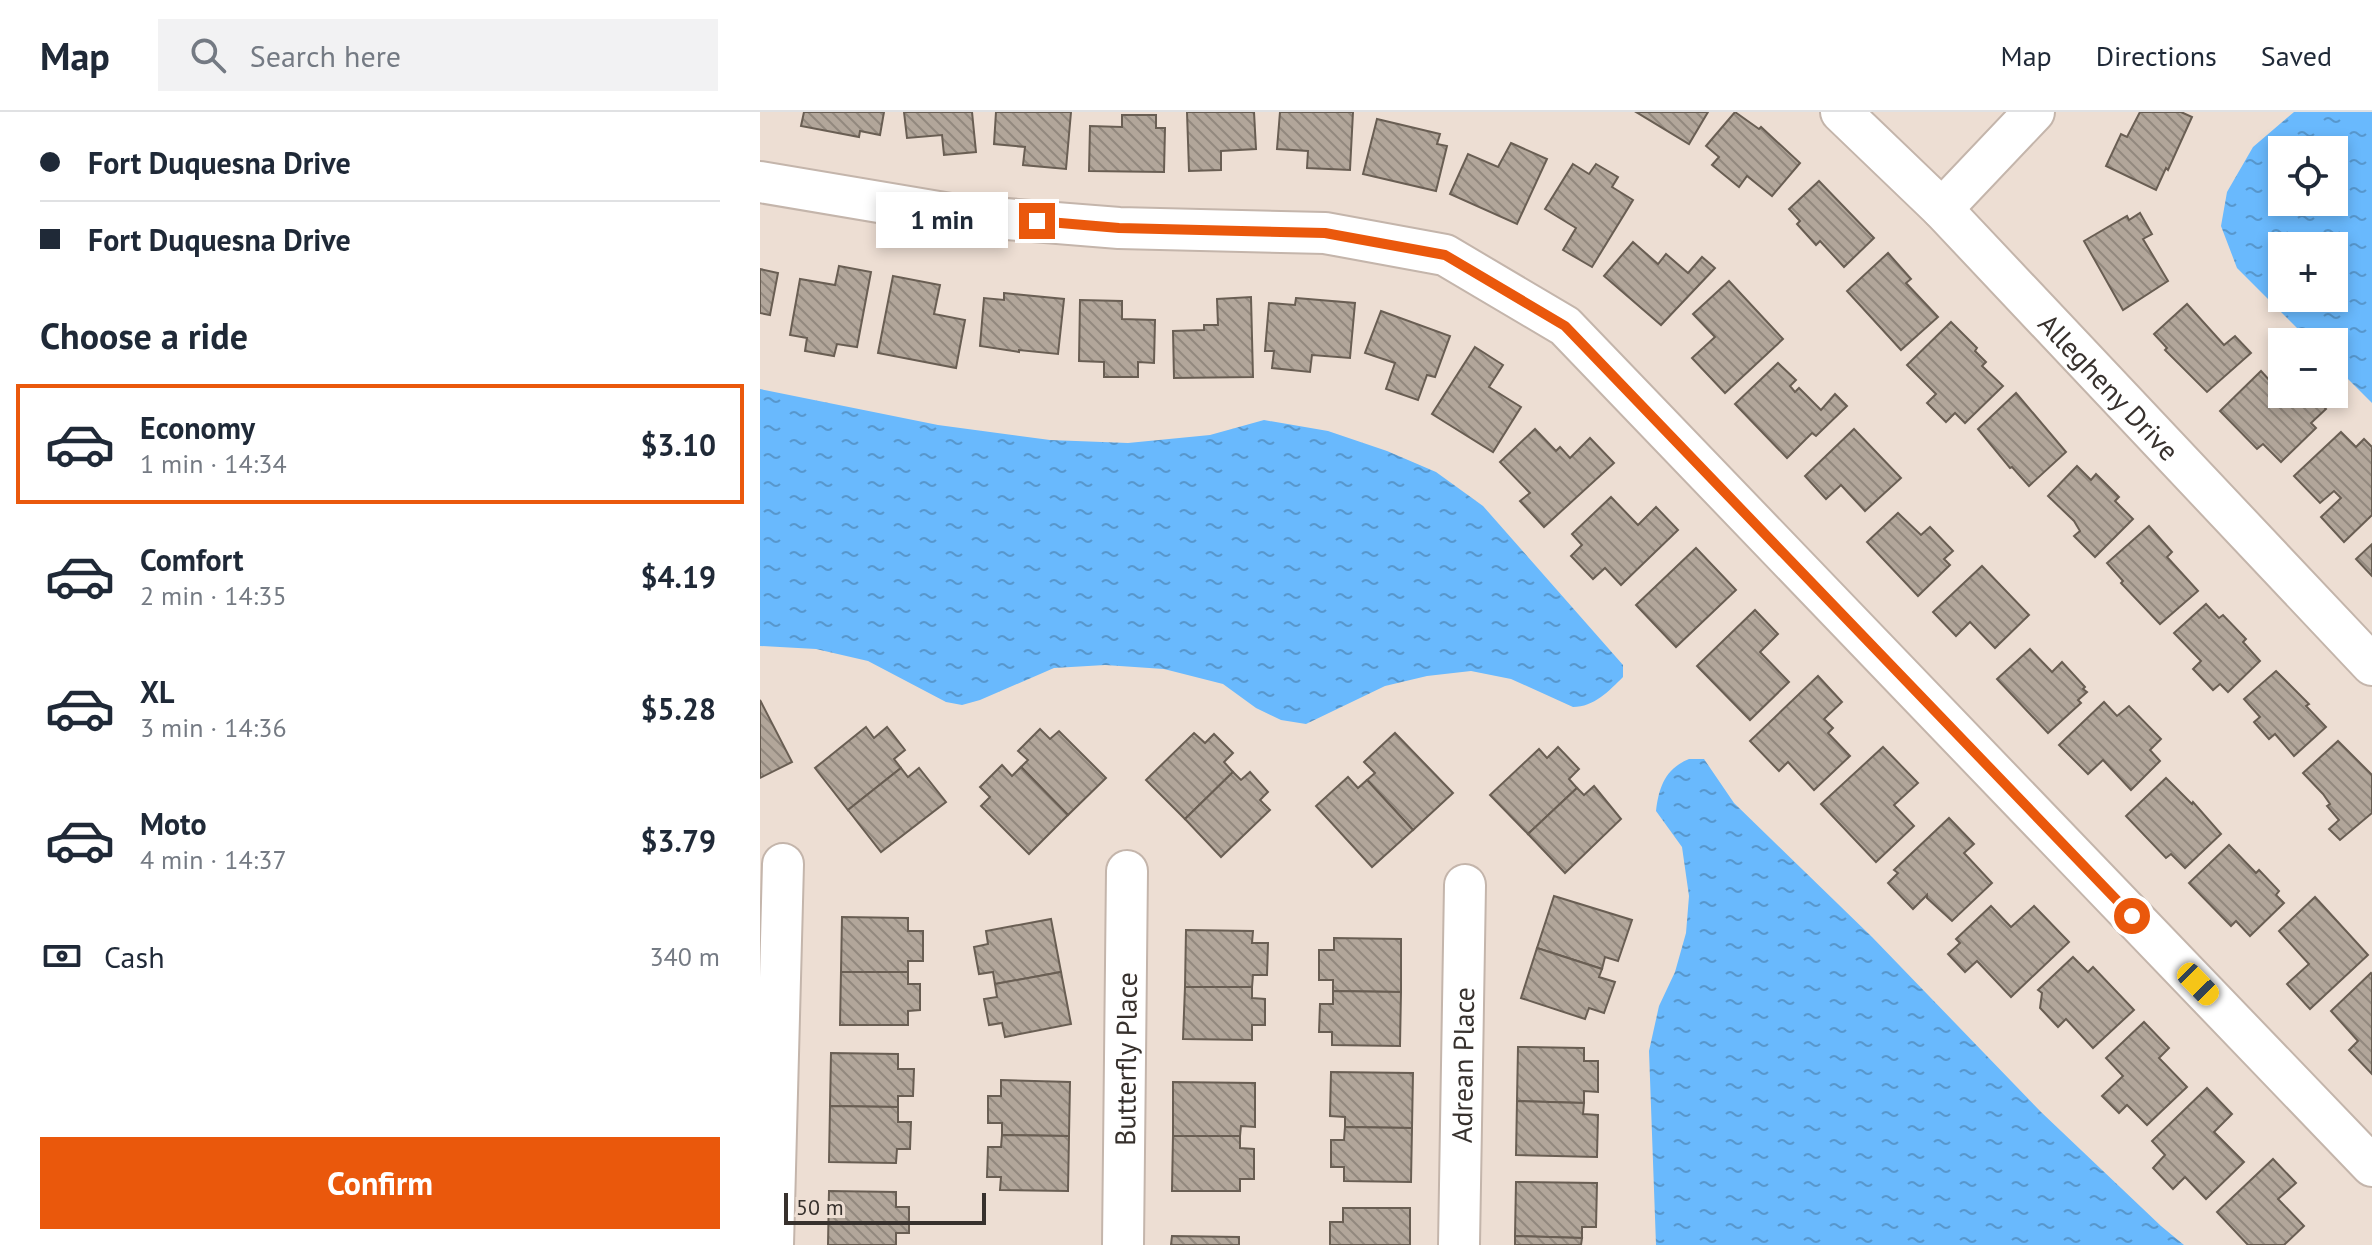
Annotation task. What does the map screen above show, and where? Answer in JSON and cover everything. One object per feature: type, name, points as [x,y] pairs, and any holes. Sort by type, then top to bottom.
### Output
[{"type":"street","name":"Allegheny Drive","points":[[1841,112],[1942,209],[2372,665]]},
{"type":"street","points":[[1942,209],[2034,112]]},
{"type":"street","points":[[760,182],[956,215],[1119,228],[1325,233],[1445,255],[1565,326],[2372,1166]]},
{"type":"street","points":[[773,1245],[783,864]]},
{"type":"street","name":"Butterfly Place","points":[[1123,1245],[1127,871]]},
{"type":"street","name":"Adrean Place","points":[[1459,1245],[1465,885]]},
{"type":"water","points":[[2294,112],[2372,112],[2372,403],[2348,379],[2348,328],[2297,328],[2281,312],[2348,312],[2348,232],[2268,232],[2268,299],[2237,268],[2221,226],[2227,192],[2253,147]]},
{"type":"water","points":[[760,389],[938,425],[1050,440],[1128,443],[1210,435],[1264,420],[1328,431],[1436,472],[1483,506],[1623,665],[1623,677],[1594,701],[1573,707],[1511,679],[1471,671],[1427,676],[1385,686],[1306,724],[1281,720],[1256,708],[1223,684],[1164,669],[1105,665],[1054,668],[962,705],[946,702],[868,661],[816,649],[760,646]]},
{"type":"water","points":[[1689,759],[1704,759],[1734,803],[1872,937],[2041,1112],[2184,1245],[1656,1245],[1649,1051],[1659,1006],[1675,972],[1686,933],[1689,896],[1682,847],[1656,811],[1665,780],[1674,768]]},
{"type":"building","points":[[804,112],[884,112],[880,135],[860,131],[859,137],[801,126]]},
{"type":"building","points":[[904,112],[972,112],[976,152],[944,155],[942,135],[907,138]]},
{"type":"building","points":[[996,112],[1071,112],[1066,169],[1023,165],[1025,147],[994,144]]},
{"type":"building","points":[[1187,112],[1254,112],[1256,149],[1221,151],[1221,170],[1189,171]]},
{"type":"building","points":[[1280,112],[1353,112],[1350,170],[1307,168],[1308,151],[1277,149]]},
{"type":"building","points":[[1636,112],[1708,112],[1689,144]]},
{"type":"building","points":[[1735,112],[1759,129],[1761,127],[1800,163],[1772,196],[1747,176],[1739,187],[1712,165],[1719,157],[1706,146]]},
{"type":"building","points":[[2140,112],[2181,112],[2192,117],[2156,190],[2106,166],[2121,134],[2127,137]]},
{"type":"building","points":[[1122,115],[1156,115],[1156,128],[1165,128],[1164,172],[1089,171],[1090,126],[1122,127]]},
{"type":"building","points":[[1377,119],[1440,134],[1437,144],[1447,146],[1436,191],[1363,174]]},
{"type":"building","points":[[1511,143],[1547,159],[1517,224],[1450,194],[1468,154],[1498,167]]},
{"type":"building","points":[[1573,164],[1589,174],[1596,164],[1618,177],[1612,187],[1633,200],[1592,267],[1563,250],[1576,228],[1545,209]]},
{"type":"building","points":[[1819,181],[1874,238],[1844,267],[1820,241],[1816,245],[1797,224],[1800,221],[1789,209]]},
{"type":"building","points":[[2140,213],[2152,234],[2143,239],[2168,281],[2123,310],[2084,241],[2127,216],[2129,220]]},
{"type":"building","points":[[1633,242],[1658,264],[1666,254],[1688,273],[1702,257],[1715,268],[1661,325],[1604,276]]},
{"type":"building","points":[[1888,253],[1911,279],[1906,283],[1938,317],[1901,350],[1847,291]]},
{"type":"building","points":[[839,266],[871,272],[857,347],[837,344],[834,356],[805,351],[807,338],[790,335],[800,279],[835,285]]},
{"type":"building","points":[[760,269],[778,273],[770,315],[760,313]]},
{"type":"building","points":[[893,276],[940,285],[934,314],[965,320],[956,368],[878,353]]},
{"type":"building","points":[[1729,281],[1783,339],[1725,393],[1692,358],[1715,337],[1693,314]]},
{"type":"building","points":[[1004,293],[1064,299],[1058,354],[980,346],[984,298],[1004,300]]},
{"type":"building","points":[[1251,297],[1253,377],[1174,378],[1173,331],[1204,330],[1204,325],[1218,325],[1217,299]]},
{"type":"building","points":[[1296,298],[1355,303],[1350,358],[1312,355],[1310,372],[1272,368],[1274,351],[1265,351],[1269,303],[1295,305]]},
{"type":"building","points":[[1080,300],[1122,301],[1122,319],[1155,320],[1154,363],[1138,362],[1138,377],[1104,377],[1104,362],[1079,361]]},
{"type":"building","points":[[2187,304],[2224,345],[2235,336],[2251,353],[2207,392],[2165,350],[2167,348],[2154,334]]},
{"type":"building","points":[[1381,311],[1450,336],[1435,377],[1427,375],[1418,400],[1386,389],[1395,363],[1365,353]]},
{"type":"building","points":[[1951,322],[1977,348],[1975,351],[1986,362],[1982,366],[2003,386],[1965,423],[1955,413],[1946,422],[1927,403],[1936,394],[1907,365]]},
{"type":"building","points":[[1475,347],[1503,365],[1489,387],[1521,407],[1493,452],[1432,414]]},
{"type":"building","points":[[1778,363],[1796,380],[1790,386],[1795,392],[1799,388],[1821,410],[1835,394],[1847,406],[1816,436],[1812,433],[1787,458],[1735,404]]},
{"type":"building","points":[[2261,371],[2268,379],[2268,408],[2326,409],[2311,423],[2316,428],[2281,462],[2263,444],[2257,449],[2220,411]]},
{"type":"building","points":[[2016,393],[2066,452],[2029,486],[1978,429]]},
{"type":"building","points":[[1535,429],[1556,451],[1560,447],[1570,458],[1590,438],[1614,463],[1544,527],[1520,501],[1530,493],[1500,462]]},
{"type":"building","points":[[1854,429],[1901,478],[1865,511],[1841,485],[1826,499],[1805,476]]},
{"type":"building","points":[[2341,432],[2356,447],[2364,439],[2372,447],[2372,515],[2344,542],[2321,517],[2341,498],[2334,491],[2320,503],[2294,476]]},
{"type":"building","points":[[2077,466],[2091,480],[2096,474],[2119,497],[2115,501],[2133,519],[2095,557],[2074,536],[2080,531],[2074,521],[2048,496]]},
{"type":"building","points":[[1611,497],[1638,525],[1656,507],[1678,530],[1621,585],[1605,568],[1593,579],[1571,556],[1582,545],[1572,534]]},
{"type":"building","points":[[1898,513],[1921,535],[1930,527],[1953,551],[1944,559],[1950,565],[1918,596],[1867,542]]},
{"type":"building","points":[[2149,526],[2172,552],[2167,557],[2198,591],[2160,624],[2121,583],[2123,581],[2107,563]]},
{"type":"building","points":[[2372,544],[2372,576],[2356,559]]},
{"type":"building","points":[[1696,548],[1736,590],[1676,647],[1636,605]]},
{"type":"building","points":[[1982,566],[2029,615],[1995,648],[1970,622],[1956,636],[1933,612]]},
{"type":"building","points":[[2206,604],[2219,618],[2223,615],[2246,639],[2243,642],[2260,661],[2228,692],[2220,684],[2213,690],[2193,669],[2201,661],[2174,633]]},
{"type":"building","points":[[1755,610],[1778,634],[1760,652],[1789,682],[1750,720],[1697,666]]},
{"type":"building","points":[[2030,649],[2052,672],[2062,662],[2087,692],[2078,700],[2081,703],[2048,733],[1997,679]]},
{"type":"building","points":[[2276,671],[2309,704],[2306,706],[2326,727],[2294,756],[2275,734],[2269,739],[2254,722],[2260,717],[2244,699]]},
{"type":"building","points":[[1818,676],[1842,702],[1824,719],[1833,728],[1828,733],[1850,756],[1814,790],[1788,762],[1779,771],[1750,741]]},
{"type":"building","points":[[760,700],[792,762],[760,778]]},
{"type":"building","points":[[2104,702],[2117,716],[2129,706],[2161,739],[2150,750],[2160,761],[2131,790],[2103,760],[2088,774],[2059,745]]},
{"type":"building","points":[[866,727],[874,738],[887,727],[905,750],[894,759],[901,768],[848,810],[815,768]]},
{"type":"building","points":[[1040,729],[1050,739],[1059,731],[1106,778],[1068,815],[1021,767],[1028,760],[1018,751]]},
{"type":"building","points":[[1194,733],[1205,743],[1214,734],[1233,753],[1224,762],[1233,772],[1185,819],[1146,780]]},
{"type":"building","points":[[1395,733],[1453,793],[1413,830],[1367,780],[1375,773],[1364,762]]},
{"type":"building","points":[[2338,741],[2372,775],[2372,813],[2340,840],[2329,829],[2339,820],[2327,806],[2330,804],[2323,794],[2303,773]]},
{"type":"building","points":[[1558,747],[1579,769],[1569,779],[1577,788],[1528,834],[1490,795],[1539,749],[1547,758]]},
{"type":"building","points":[[1883,747],[1918,783],[1894,805],[1914,826],[1876,862],[1821,804]]},
{"type":"building","points":[[1002,765],[1012,776],[1021,767],[1068,815],[1029,854],[981,806],[990,797],[980,787]]},
{"type":"building","points":[[901,768],[908,777],[919,768],[946,802],[881,852],[848,810]]},
{"type":"building","points":[[1233,772],[1241,780],[1250,772],[1268,792],[1260,800],[1270,810],[1221,857],[1185,819]]},
{"type":"building","points":[[1348,777],[1358,788],[1367,780],[1413,830],[1372,867],[1316,806]]},
{"type":"building","points":[[2166,778],[2193,802],[2221,834],[2185,868],[2171,854],[2166,858],[2126,816]]},
{"type":"building","points":[[1594,786],[1621,819],[1565,873],[1528,834],[1577,788],[1584,795]]},
{"type":"building","points":[[1949,818],[1974,844],[1964,853],[1992,883],[1952,921],[1927,895],[1913,909],[1888,883],[1898,873],[1894,870]]},
{"type":"building","points":[[2229,845],[2279,891],[2276,895],[2284,903],[2250,936],[2236,921],[2231,926],[2189,883]]},
{"type":"building","points":[[1554,896],[1632,920],[1618,961],[1605,957],[1602,969],[1537,948]]},
{"type":"building","points":[[2315,897],[2368,955],[2310,1009],[2287,984],[2309,964],[2279,931]]},
{"type":"building","points":[[1991,906],[2011,927],[2034,906],[2069,942],[2011,997],[1977,961],[1965,972],[1948,954],[1960,943],[1956,939]]},
{"type":"building","points":[[842,917],[908,918],[908,931],[923,931],[923,961],[908,961],[908,972],[841,972]]},
{"type":"building","points":[[1051,919],[1061,972],[995,984],[993,972],[979,974],[974,947],[988,944],[986,931]]},
{"type":"building","points":[[1186,930],[1253,931],[1252,943],[1268,943],[1267,975],[1253,975],[1252,987],[1185,987]]},
{"type":"building","points":[[1334,938],[1401,939],[1401,992],[1333,991],[1333,980],[1319,980],[1319,950],[1334,950]]},
{"type":"building","points":[[1537,948],[1602,969],[1599,977],[1615,982],[1604,1013],[1589,1008],[1585,1019],[1521,998]]},
{"type":"building","points":[[2073,957],[2088,972],[2093,967],[2134,1010],[2093,1048],[2066,1019],[2058,1027],[2040,1008],[2042,993],[2038,990]]},
{"type":"building","points":[[841,972],[908,972],[908,984],[920,984],[920,1010],[908,1011],[908,1025],[840,1025]]},
{"type":"building","points":[[1061,972],[1071,1024],[1005,1037],[1002,1023],[989,1025],[984,999],[997,997],[995,984]]},
{"type":"building","points":[[2371,973],[2372,1074],[2349,1050],[2358,1041],[2331,1011]]},
{"type":"building","points":[[1185,987],[1252,987],[1252,998],[1265,999],[1265,1025],[1252,1025],[1252,1040],[1183,1039]]},
{"type":"building","points":[[1333,991],[1401,992],[1400,1046],[1332,1045],[1332,1032],[1319,1032],[1320,1004],[1333,1004]]},
{"type":"building","points":[[2144,1022],[2169,1048],[2159,1058],[2187,1087],[2147,1125],[2127,1105],[2119,1113],[2102,1096],[2123,1076],[2106,1058]]},
{"type":"building","points":[[1518,1047],[1584,1048],[1584,1061],[1598,1061],[1598,1092],[1584,1091],[1584,1103],[1517,1101]]},
{"type":"building","points":[[831,1053],[898,1054],[898,1069],[914,1069],[913,1096],[898,1096],[898,1107],[830,1106]]},
{"type":"building","points":[[1331,1072],[1413,1073],[1412,1128],[1345,1127],[1345,1117],[1330,1116]]},
{"type":"building","points":[[1001,1080],[1070,1082],[1069,1136],[1002,1135],[1002,1123],[988,1123],[988,1096],[1001,1096]]},
{"type":"building","points":[[1173,1082],[1255,1083],[1255,1127],[1241,1126],[1240,1136],[1173,1136]]},
{"type":"building","points":[[2207,1088],[2232,1114],[2214,1132],[2244,1162],[2206,1199],[2185,1177],[2173,1189],[2153,1168],[2165,1155],[2152,1141]]},
{"type":"building","points":[[1517,1101],[1584,1103],[1583,1114],[1598,1115],[1597,1157],[1516,1155]]},
{"type":"building","points":[[830,1106],[898,1107],[898,1122],[911,1122],[910,1149],[897,1149],[896,1163],[829,1162]]},
{"type":"building","points":[[1345,1127],[1412,1128],[1411,1182],[1344,1181],[1344,1167],[1331,1167],[1331,1140],[1344,1140]]},
{"type":"building","points":[[1002,1135],[1069,1136],[1068,1191],[1000,1190],[1001,1177],[987,1177],[988,1147],[1001,1147]]},
{"type":"building","points":[[1173,1136],[1240,1136],[1240,1148],[1254,1149],[1254,1179],[1240,1179],[1240,1191],[1172,1191]]},
{"type":"building","points":[[2273,1159],[2296,1183],[2278,1199],[2304,1226],[2284,1245],[2248,1245],[2217,1212]]},
{"type":"building","points":[[1516,1182],[1597,1183],[1596,1227],[1582,1227],[1582,1238],[1515,1236]]},
{"type":"building","points":[[829,1191],[896,1192],[896,1207],[909,1207],[909,1233],[896,1233],[896,1245],[828,1245]]},
{"type":"building","points":[[1343,1208],[1410,1208],[1410,1245],[1330,1245],[1330,1222],[1343,1222]]},
{"type":"building","points":[[1172,1236],[1239,1237],[1239,1245],[1171,1245]]},
{"type":"building","points":[[1515,1236],[1582,1238],[1581,1245],[1515,1245]]},
{"type":"route","points":[[1037,221],[1119,228],[1325,233],[1445,255],[1565,326],[2132,916]]}]
